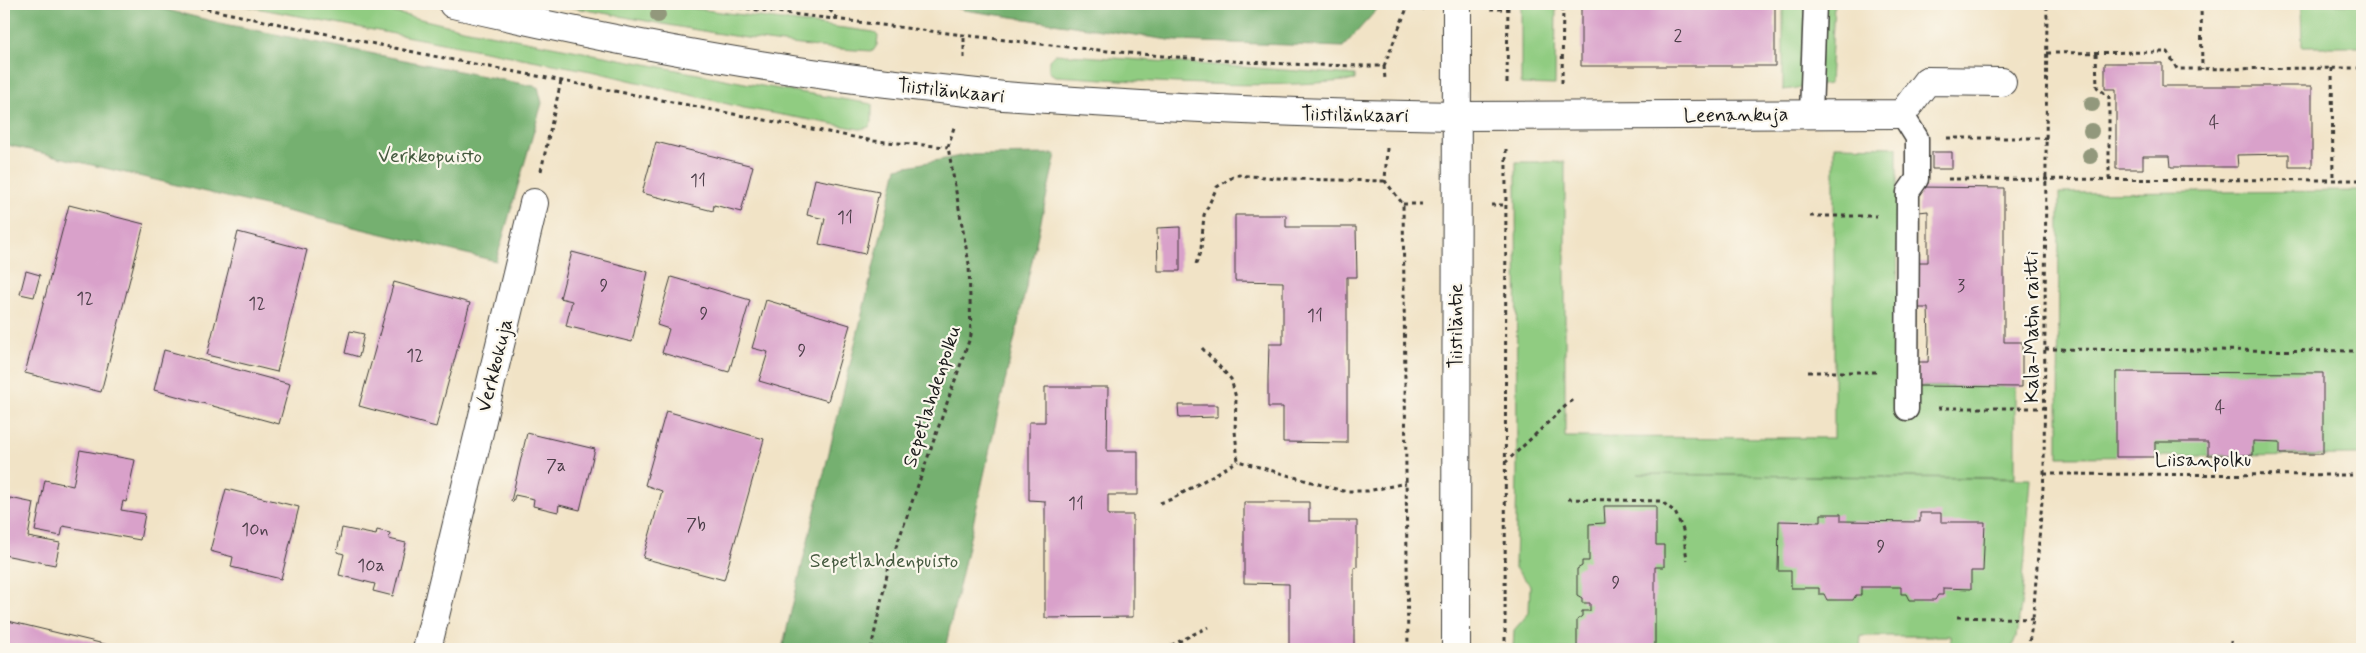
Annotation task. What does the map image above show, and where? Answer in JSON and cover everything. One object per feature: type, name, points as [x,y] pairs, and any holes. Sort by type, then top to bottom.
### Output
[{"type":"street","name":"Tiistilänkaari","points":[[453,4],[578,33],[748,65],[922,87],[1004,96],[1156,108],[1455,116]]},
{"type":"street","name":"Tiistiläntie","points":[[1456,649],[1455,116],[1457,4]]},
{"type":"street","points":[[1902,114],[1927,81],[2002,82]]},
{"type":"street","name":"Leenankuja","points":[[1455,116],[1902,114]]},
{"type":"street","name":"Verkkokuja","points":[[427,649],[534,204]]},
{"type":"lane","points":[[1811,113],[1814,4]]},
{"type":"lane","points":[[1902,114],[1917,138],[1917,179],[1908,192],[1907,216],[1907,409]]},
{"type":"path","points":[[183,4],[561,81],[534,204]]},
{"type":"path","points":[[707,4],[964,36],[1129,54],[1302,66],[1384,66]]},
{"type":"path","points":[[824,4],[838,20]]},
{"type":"path","points":[[1407,4],[1384,66],[1389,115],[1385,181],[1403,204],[1408,649]]},
{"type":"path","points":[[1505,649],[1508,4]]},
{"type":"path","points":[[1562,116],[1563,4]]},
{"type":"path","name":"Kala-Matin raitti","points":[[2028,649],[2033,619],[2044,474],[2046,408],[2047,4]]},
{"type":"path","points":[[2202,4],[2202,69]]},
{"type":"path","points":[[2047,53],[2168,52],[2177,69],[2362,68]]},
{"type":"path","points":[[2096,53],[2097,87],[2109,97],[2109,180]]},
{"type":"path","points":[[2332,68],[2333,180]]},
{"type":"path","name":"Sepetlahdenpolku","points":[[561,81],[874,141],[948,147],[969,264],[971,334],[888,570],[871,649]]},
{"type":"path","points":[[1997,138],[2047,138]]},
{"type":"path","points":[[1196,264],[1201,249],[1204,216],[1217,187],[1236,175],[1291,179],[1385,181]]},
{"type":"path","points":[[1917,179],[2362,180]]},
{"type":"path","points":[[1810,216],[1907,216]]},
{"type":"path","points":[[1202,348],[1231,379],[1236,398],[1235,430],[1238,461]]},
{"type":"path","points":[[2045,349],[2362,351]]},
{"type":"path","points":[[1808,372],[1906,373]]},
{"type":"path","points":[[1505,463],[1572,400]]},
{"type":"path","points":[[1907,409],[2046,408]]},
{"type":"path","points":[[1160,503],[1172,499],[1238,461],[1343,490],[1368,491],[1406,483]]},
{"type":"path","name":"Liisanpolku","points":[[2044,474],[2362,475]]},
{"type":"path","points":[[1568,499],[1661,501],[1675,512],[1683,530],[1687,560]]},
{"type":"path","points":[[1957,617],[2033,619]]},
{"type":"path","points":[[1164,649],[1208,627]]},
{"type":"path","points":[[2231,641],[2231,649]]},
{"type":"green space","name":"Verkkopuisto","points":[[4,4],[143,4],[220,23],[538,87],[542,103],[496,261],[4,144]]},
{"type":"green space","points":[[235,4],[357,4],[463,29],[750,84],[872,104],[872,122],[869,127],[860,129],[744,108],[596,72]]},
{"type":"green space","points":[[554,4],[659,4],[874,32],[878,36],[877,45],[873,51],[753,39]]},
{"type":"green space","points":[[944,4],[1382,4],[1343,47],[1176,41],[964,10]]},
{"type":"green space","points":[[1521,4],[1556,4],[1555,85],[1521,84]]},
{"type":"green space","points":[[1783,4],[1834,4],[1830,84],[1783,90]]},
{"type":"green space","points":[[2301,4],[2362,4],[2362,47],[2302,47]]},
{"type":"green space","points":[[1055,54],[1355,75],[1355,80],[1242,85],[1168,83],[1055,76],[1049,72],[1049,60]]},
{"type":"green space","points":[[1834,146],[1897,147],[1898,387],[2015,386],[2015,478],[1637,474],[2031,479],[2021,606],[2016,637],[2011,649],[1951,649],[1951,636],[1861,636],[1860,649],[1513,649],[1514,630],[1529,613],[1530,585],[1515,568],[1517,472],[1516,162],[1565,162],[1565,437],[1834,438]]},
{"type":"green space","name":"Sepetlahdenpuisto","points":[[1056,154],[945,649],[782,649],[897,168],[966,155]]},
{"type":"green space","points":[[2362,191],[2362,455],[2058,457],[2059,193]]},
{"type":"building","points":[[1581,4],[1775,4],[1775,66],[1581,66]]},
{"type":"building","points":[[2105,63],[2162,63],[2162,86],[2312,86],[2312,167],[2289,167],[2289,154],[2237,155],[2238,167],[2171,167],[2170,156],[2143,156],[2143,169],[2116,169],[2116,89],[2105,89]]},
{"type":"building","points":[[656,142],[753,166],[741,212],[714,205],[713,211],[642,193]]},
{"type":"building","points":[[1932,152],[1952,152],[1952,169],[1932,169]]},
{"type":"building","points":[[815,179],[879,192],[865,254],[819,244],[825,219],[807,215]]},
{"type":"building","points":[[1919,187],[2004,188],[2004,342],[2022,342],[2022,387],[1918,386],[1918,362],[1928,362],[1929,339],[1928,308],[1918,308],[1918,262],[1928,262],[1928,211],[1919,212]]},
{"type":"building","points":[[69,205],[144,224],[101,392],[25,373]]},
{"type":"building","points":[[1235,215],[1286,215],[1286,227],[1356,227],[1357,277],[1347,277],[1347,443],[1283,442],[1283,407],[1268,407],[1268,377],[1269,344],[1283,344],[1283,282],[1235,281]]},
{"type":"building","points":[[1180,227],[1180,271],[1158,271],[1157,228]]},
{"type":"building","points":[[238,232],[307,250],[277,372],[207,355]]},
{"type":"building","points":[[572,252],[648,272],[632,342],[566,326],[572,301],[560,298]]},
{"type":"building","points":[[26,271],[40,275],[34,297],[20,294]]},
{"type":"building","points":[[671,277],[750,300],[729,372],[662,353],[669,329],[657,325]]},
{"type":"building","points":[[394,282],[470,303],[436,427],[359,406]]},
{"type":"building","points":[[766,300],[850,325],[828,401],[759,381],[768,352],[752,348]]},
{"type":"building","points":[[350,331],[364,334],[359,357],[345,353]]},
{"type":"building","points":[[164,350],[290,384],[279,424],[154,390]]},
{"type":"building","points":[[2116,372],[2323,373],[2323,454],[2280,454],[2280,442],[2253,441],[2253,455],[2208,455],[2208,442],[2155,442],[2155,457],[2116,457]]},
{"type":"building","points":[[1045,387],[1108,387],[1107,451],[1138,451],[1138,495],[1108,495],[1108,515],[1133,515],[1133,617],[1045,618],[1045,501],[1029,500],[1029,422],[1045,422]]},
{"type":"building","points":[[1178,405],[1218,405],[1218,417],[1179,418]]},
{"type":"building","points":[[666,411],[764,439],[724,580],[643,558],[662,491],[645,485]]},
{"type":"building","points":[[527,433],[595,449],[580,510],[559,505],[558,512],[533,506],[534,499],[515,495],[513,502],[511,501]]},
{"type":"building","points":[[80,450],[135,460],[126,502],[123,501],[121,510],[145,514],[140,540],[63,526],[61,536],[35,531],[45,480],[73,486]]},
{"type":"building","points":[[226,489],[299,507],[281,579],[231,567],[233,557],[210,551]]},
{"type":"building","points":[[10,498],[34,503],[28,537],[60,543],[55,565],[4,555],[4,503],[8,504]]},
{"type":"building","points":[[1244,502],[1309,502],[1309,521],[1357,521],[1357,567],[1354,568],[1354,649],[1275,649],[1275,646],[1289,646],[1289,584],[1244,583]]},
{"type":"building","points":[[1604,506],[1656,506],[1656,545],[1664,545],[1664,567],[1655,567],[1655,649],[1582,649],[1577,646],[1577,620],[1582,616],[1582,611],[1590,611],[1590,603],[1582,603],[1582,598],[1577,595],[1577,569],[1582,566],[1582,561],[1589,561],[1589,524],[1605,523]]},
{"type":"building","points":[[1920,513],[1941,513],[1941,522],[1985,522],[1983,571],[1971,571],[1971,589],[1943,588],[1943,595],[1938,595],[1935,600],[1909,600],[1906,594],[1901,594],[1901,587],[1861,587],[1861,595],[1856,595],[1853,600],[1827,600],[1824,594],[1819,594],[1819,588],[1791,588],[1791,571],[1778,571],[1779,521],[1821,522],[1821,514],[1841,514],[1841,521],[1920,522]]},
{"type":"building","points":[[342,528],[376,535],[377,530],[390,533],[389,539],[406,543],[393,596],[373,591],[375,584],[339,575],[344,554],[337,552]]},
{"type":"building","points":[[4,620],[125,649],[4,649]]}]
